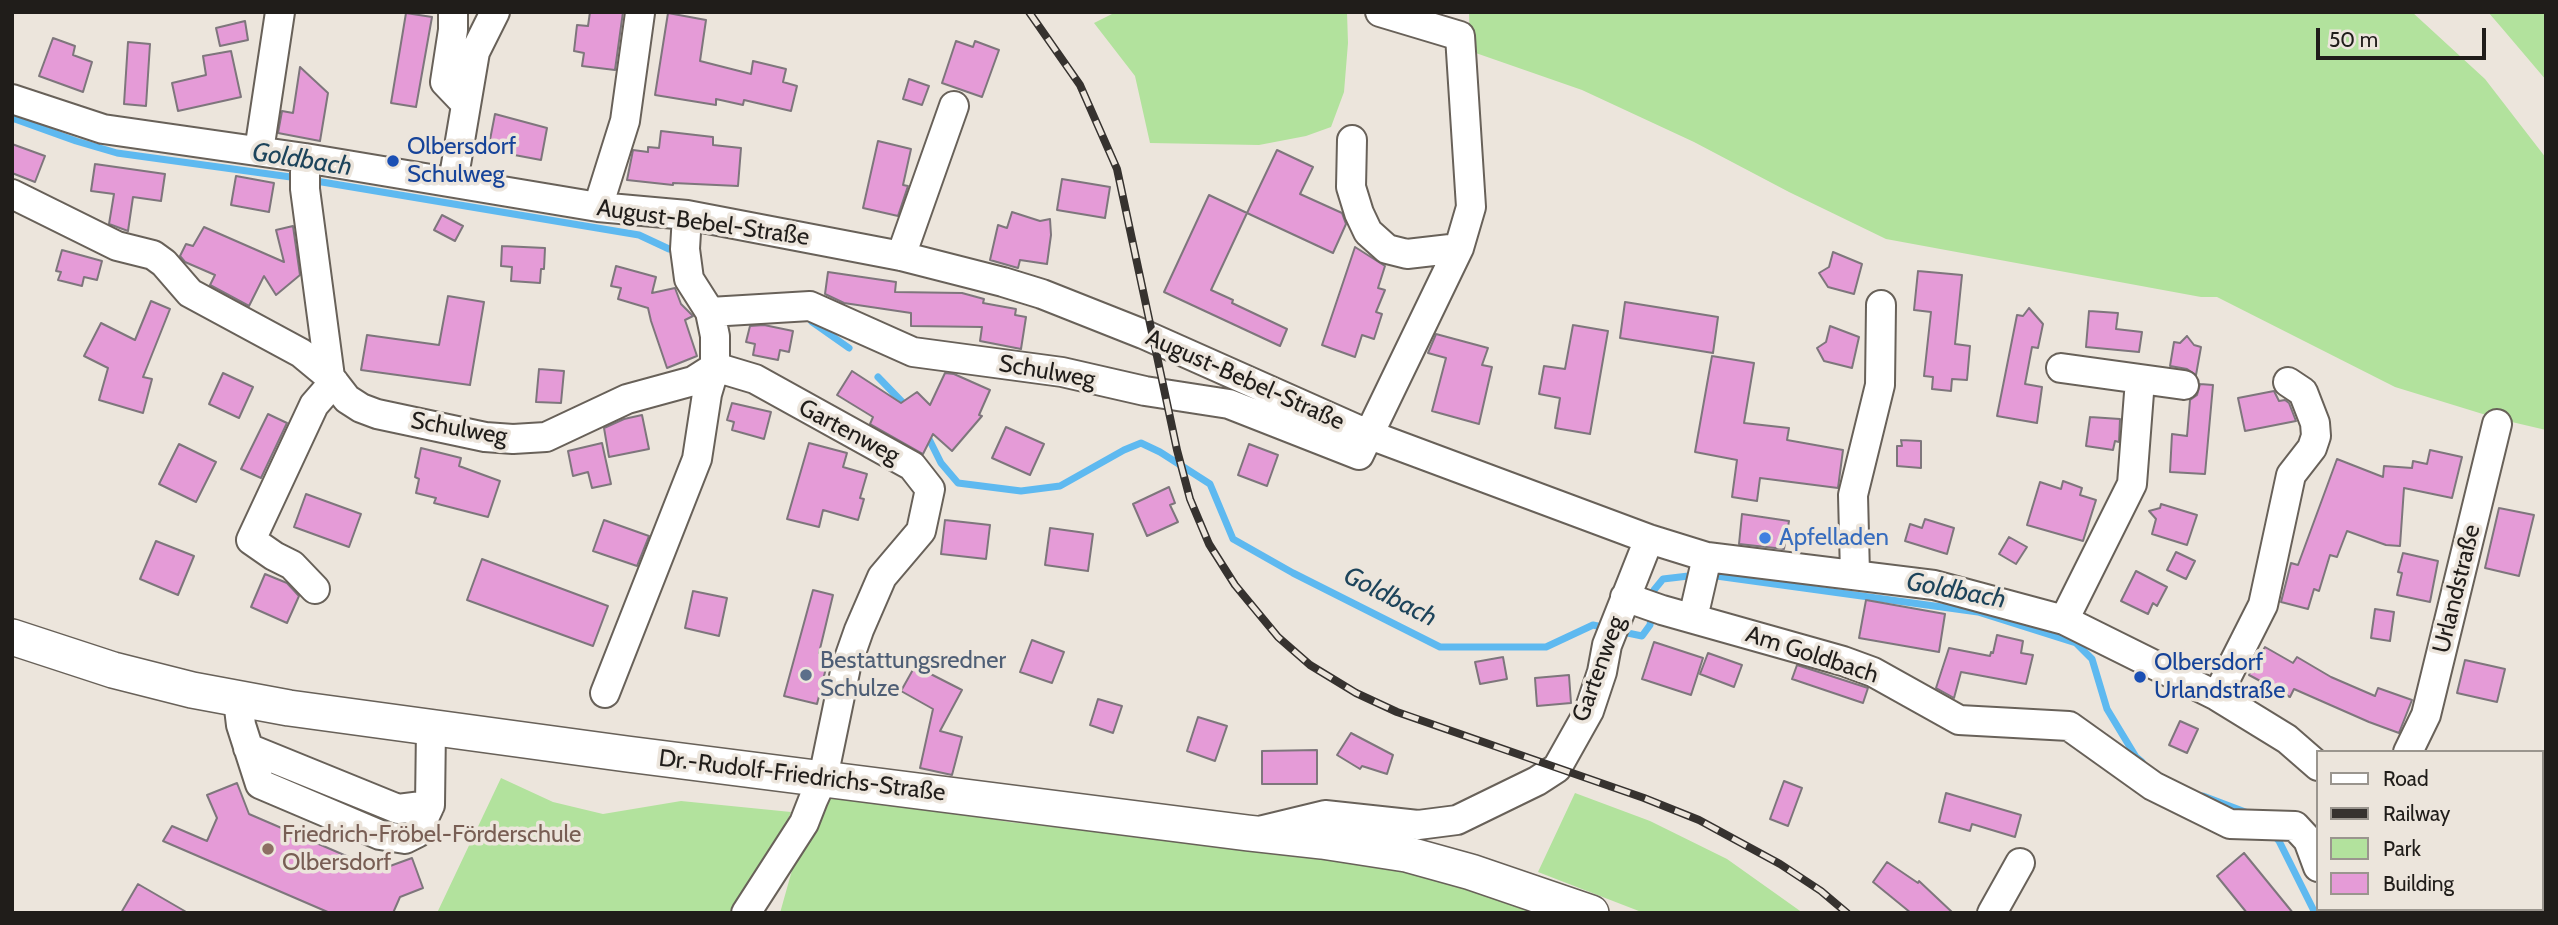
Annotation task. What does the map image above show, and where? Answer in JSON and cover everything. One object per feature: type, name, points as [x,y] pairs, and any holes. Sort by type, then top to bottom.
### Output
[{"type":"main road","name":"Dr.-Rudolf-Friedrichs-Straße","points":[[12,637],[113,670],[238,700],[566,746],[1322,841],[1406,854],[1532,891],[1591,913]]},
{"type":"street","points":[[258,151],[280,12]]},
{"type":"street","points":[[453,12],[445,82],[466,104]]},
{"type":"street","points":[[453,182],[475,52],[495,12]]},
{"type":"street","name":"August-Bebel-Straße","points":[[1370,435],[1459,248],[1471,207],[1460,36],[1380,12]]},
{"type":"street","points":[[598,207],[625,121],[640,13]]},
{"type":"street","name":"August-Bebel-Straße","points":[[12,99],[103,129],[305,158],[598,207],[687,215],[901,256],[1041,294],[1143,334],[1370,435],[1648,539],[1707,557],[1934,585],[2064,620],[2217,696],[2287,739],[2316,764]]},
{"type":"street","points":[[901,256],[954,106]]},
{"type":"street","points":[[1352,141],[1351,187],[1368,232],[1387,249],[1407,254],[1459,248]]},
{"type":"street","points":[[305,158],[305,189],[332,379],[314,405],[251,540],[292,565],[315,589]]},
{"type":"street","name":"Schulweg","points":[[12,194],[117,246],[153,255],[164,263],[190,293],[301,353],[332,379],[347,399],[377,414],[485,437],[546,437],[627,399],[693,381],[715,367]]},
{"type":"street","points":[[606,693],[697,459],[707,394],[715,367],[715,337],[710,312],[689,279],[685,249],[687,215]]},
{"type":"street","points":[[1855,575],[1853,495],[1880,385],[1881,305]]},
{"type":"street","name":"Schulweg","points":[[710,312],[810,306],[913,352],[1062,372],[1145,391],[1229,404],[1359,455],[1370,435]]},
{"type":"street","name":"Gartenweg","points":[[715,367],[755,379],[912,466],[930,489],[921,531],[882,577],[859,630],[846,667],[823,778],[804,823],[746,913]]},
{"type":"street","points":[[2061,368],[2183,385]]},
{"type":"street","points":[[2064,620],[2132,484],[2140,380]]},
{"type":"street","points":[[2217,696],[2263,605],[2291,475],[2312,448],[2316,436],[2315,423],[2303,392],[2288,382]]},
{"type":"street","name":"Urlandstraße","points":[[2409,750],[2426,715],[2497,424]]},
{"type":"street","name":"Gartenweg","points":[[1248,833],[1325,816],[1418,825],[1457,820],[1537,781],[1556,768],[1589,711],[1602,672],[1607,645],[1642,603],[1648,539]]},
{"type":"street","points":[[1693,618],[1707,557]]},
{"type":"street","name":"Am Goldbach","points":[[1642,603],[1873,672],[1959,720],[2069,726],[2154,786],[2230,824],[2295,826],[2308,840],[2316,862]]},
{"type":"street","points":[[238,700],[241,725],[260,784],[380,835],[405,839],[417,833],[430,805],[431,728]]},
{"type":"street","points":[[1992,913],[2020,863]]},
{"type":"green space","points":[[1116,12],[1347,12],[1348,43],[1344,92],[1331,127],[1306,136],[1259,145],[1150,143],[1135,76],[1094,23]]},
{"type":"green space","points":[[1469,12],[2412,12],[2485,79],[2546,158],[2546,430],[2499,419],[2395,387],[2217,297],[2201,297],[1886,239],[1694,142],[1582,90],[1470,51]]},
{"type":"green space","points":[[2488,12],[2546,12],[2546,80],[2501,27]]},
{"type":"green space","points":[[501,778],[553,802],[603,814],[681,801],[791,812],[780,839],[732,913],[437,913]]},
{"type":"green space","points":[[823,791],[1009,822],[1284,851],[1403,869],[1550,913],[780,913],[805,824]]},
{"type":"green space","points":[[1575,793],[1650,821],[1727,859],[1803,913],[1644,913],[1538,872]]},
{"type":"building","points":[[590,12],[623,12],[615,70],[582,66],[584,53],[574,51],[577,25],[588,26]]},
{"type":"building","points":[[406,13],[432,17],[416,107],[391,103]]},
{"type":"building","points":[[668,13],[706,20],[700,61],[751,74],[753,61],[786,69],[783,82],[797,86],[791,111],[744,100],[743,105],[716,99],[716,105],[655,95]]},
{"type":"building","points":[[245,21],[248,40],[220,46],[216,28]]},
{"type":"building","points":[[53,38],[75,46],[73,55],[92,62],[83,92],[39,76]]},
{"type":"building","points":[[956,41],[973,47],[975,41],[999,50],[982,97],[942,83]]},
{"type":"building","points":[[128,42],[150,44],[146,106],[124,104]]},
{"type":"building","points":[[231,51],[241,97],[178,111],[172,83],[206,75],[203,56]]},
{"type":"building","points":[[300,67],[328,93],[320,141],[278,133],[282,111],[293,113]]},
{"type":"building","points":[[909,79],[929,86],[922,105],[903,99]]},
{"type":"building","points":[[495,114],[547,128],[541,160],[488,150]]},
{"type":"building","points":[[661,131],[713,137],[713,145],[741,148],[738,186],[673,185],[627,180],[633,150],[648,152],[648,147],[659,148]]},
{"type":"building","points":[[878,141],[911,149],[903,185],[908,186],[898,216],[863,208]]},
{"type":"building","points":[[12,144],[45,156],[35,182],[12,173]]},
{"type":"building","points":[[1277,150],[1313,167],[1300,194],[1342,213],[1346,224],[1333,253],[1247,213]]},
{"type":"building","points":[[95,164],[165,174],[161,201],[133,197],[128,231],[109,224],[114,194],[91,191]]},
{"type":"building","points":[[236,176],[274,183],[269,212],[231,205]]},
{"type":"building","points":[[1062,179],[1110,187],[1105,218],[1057,210]]},
{"type":"building","points":[[1209,195],[1247,213],[1211,290],[1287,329],[1280,346],[1164,292]]},
{"type":"building","points":[[1012,212],[1040,221],[1050,219],[1047,264],[1020,260],[1018,268],[990,260],[998,225],[1007,228]]},
{"type":"building","points":[[442,215],[463,226],[455,241],[434,230]]},
{"type":"building","points":[[293,226],[300,275],[276,295],[264,276],[249,306],[210,285],[215,275],[185,262],[180,256],[186,244],[193,246],[204,227],[284,262],[276,230]]},
{"type":"building","points":[[502,246],[545,248],[540,283],[511,281],[512,267],[501,266]]},
{"type":"building","points":[[1355,247],[1385,266],[1378,288],[1385,290],[1376,312],[1382,314],[1374,339],[1362,335],[1355,357],[1322,345]]},
{"type":"building","points":[[62,250],[102,261],[97,280],[84,277],[82,286],[58,280],[61,272],[56,271]]},
{"type":"building","points":[[1833,252],[1862,264],[1854,294],[1828,287],[1819,273],[1829,267]]},
{"type":"building","points":[[616,266],[656,277],[652,293],[675,288],[681,304],[693,316],[685,320],[697,356],[667,368],[648,308],[618,299],[621,288],[611,286]]},
{"type":"building","points":[[1918,271],[1962,275],[1955,344],[1970,346],[1967,380],[1952,379],[1951,391],[1932,389],[1933,377],[1924,376],[1931,312],[1914,310]]},
{"type":"building","points":[[828,272],[896,282],[895,292],[962,293],[984,299],[983,303],[1016,309],[1015,315],[1026,317],[1021,349],[980,341],[982,327],[911,326],[911,313],[844,303],[825,294]]},
{"type":"building","points":[[448,296],[484,302],[470,385],[361,370],[367,335],[439,345]]},
{"type":"building","points":[[151,301],[170,309],[143,377],[152,379],[143,413],[99,400],[108,368],[84,356],[101,323],[135,340]]},
{"type":"building","points":[[1625,302],[1718,317],[1713,353],[1620,338]]},
{"type":"building","points":[[2029,308],[2043,324],[2038,348],[2032,347],[2025,384],[2042,387],[2037,423],[1997,416],[2017,315],[2023,316]]},
{"type":"building","points":[[2089,311],[2118,313],[2116,329],[2142,332],[2139,352],[2086,347]]},
{"type":"building","points":[[764,325],[793,331],[789,352],[780,350],[778,360],[753,355],[755,344],[746,342],[750,326]]},
{"type":"building","points":[[1573,325],[1608,331],[1590,434],[1555,428],[1560,398],[1539,394],[1544,366],[1565,369]]},
{"type":"building","points":[[1830,326],[1859,337],[1852,368],[1824,361],[1817,348],[1826,342]]},
{"type":"building","points":[[1436,334],[1488,348],[1482,365],[1492,367],[1479,424],[1432,411],[1446,358],[1428,353]]},
{"type":"building","points":[[2187,336],[2194,345],[2201,347],[2196,375],[2187,369],[2170,366],[2174,342],[2180,343]]},
{"type":"building","points":[[1712,356],[1754,363],[1744,423],[1789,428],[1787,440],[1843,450],[1838,488],[1760,478],[1757,501],[1732,497],[1737,460],[1695,452]]},
{"type":"building","points":[[539,369],[564,371],[561,403],[536,402]]},
{"type":"building","points":[[852,371],[901,403],[917,392],[930,405],[945,373],[954,374],[990,390],[979,415],[982,416],[952,451],[933,434],[923,454],[870,424],[873,417],[837,395]]},
{"type":"building","points":[[223,373],[253,387],[239,418],[209,404]]},
{"type":"building","points":[[2200,384],[2213,385],[2205,474],[2170,472],[2172,434],[2187,436],[2190,400],[2197,395]]},
{"type":"building","points":[[2274,391],[2279,401],[2285,400],[2289,403],[2296,421],[2245,431],[2238,398]]},
{"type":"building","points":[[732,403],[771,412],[764,439],[732,430],[734,422],[727,420]]},
{"type":"building","points":[[268,414],[287,423],[261,478],[241,469]]},
{"type":"building","points":[[642,415],[649,449],[609,457],[604,428]]},
{"type":"building","points":[[2090,417],[2120,419],[2119,442],[2115,441],[2113,450],[2086,446]]},
{"type":"building","points":[[1006,427],[1044,444],[1030,475],[992,458]]},
{"type":"building","points":[[1901,440],[1921,441],[1921,468],[1897,466],[1897,446],[1902,446]]},
{"type":"building","points":[[602,443],[611,484],[592,488],[588,472],[573,476],[568,451]]},
{"type":"building","points":[[809,443],[847,453],[843,467],[867,474],[860,498],[864,499],[858,520],[823,510],[819,527],[787,519]]},
{"type":"building","points":[[179,444],[216,462],[196,502],[159,484]]},
{"type":"building","points":[[1249,444],[1278,455],[1267,486],[1238,475]]},
{"type":"building","points":[[421,448],[461,458],[459,466],[500,481],[488,517],[434,503],[436,498],[416,493],[419,479],[415,477]]},
{"type":"building","points":[[2430,450],[2462,457],[2452,498],[2404,488],[2400,546],[2386,545],[2347,531],[2337,557],[2330,555],[2319,591],[2314,589],[2308,609],[2281,602],[2291,563],[2298,565],[2337,459],[2383,477],[2384,466],[2412,468],[2413,461],[2427,464]]},
{"type":"building","points":[[2063,481],[2082,488],[2080,495],[2096,500],[2083,541],[2027,525],[2040,482],[2061,489]]},
{"type":"building","points":[[1169,487],[1175,503],[1170,505],[1178,522],[1147,536],[1133,504]]},
{"type":"building","points":[[306,494],[361,514],[349,547],[294,527]]},
{"type":"building","points":[[2161,504],[2197,515],[2187,545],[2152,534],[2156,519],[2149,511],[2160,508]]},
{"type":"building","points":[[2499,508],[2534,515],[2519,576],[2485,568]]},
{"type":"building","points":[[1742,514],[1789,521],[1784,549],[1739,544]]},
{"type":"building","points":[[1925,519],[1954,528],[1947,554],[1905,541],[1910,524],[1922,528]]},
{"type":"building","points":[[604,520],[649,536],[637,566],[593,551]]},
{"type":"building","points":[[945,520],[990,525],[986,559],[941,554]]},
{"type":"building","points":[[1050,528],[1093,534],[1088,571],[1045,565]]},
{"type":"building","points":[[2009,537],[2027,547],[2016,564],[1999,554]]},
{"type":"building","points":[[156,541],[194,556],[178,595],[140,579]]},
{"type":"building","points":[[2176,552],[2195,561],[2186,579],[2167,570]]},
{"type":"building","points":[[2403,553],[2438,561],[2430,602],[2397,595],[2402,573],[2398,572]]},
{"type":"building","points":[[482,559],[608,606],[593,646],[467,600]]},
{"type":"building","points":[[2136,571],[2167,587],[2157,606],[2153,603],[2148,614],[2121,601]]},
{"type":"building","points":[[265,574],[287,583],[299,596],[287,623],[251,607]]},
{"type":"building","points":[[813,590],[833,595],[819,653],[829,656],[817,704],[784,696]]},
{"type":"building","points":[[693,591],[727,598],[719,636],[685,628]]},
{"type":"building","points":[[1866,600],[1945,614],[1939,652],[1859,638]]},
{"type":"building","points":[[2375,609],[2394,612],[2390,641],[2371,638]]},
{"type":"building","points":[[1997,635],[2023,641],[2021,653],[2033,655],[2026,684],[1961,672],[1954,698],[1936,688],[1949,648],[1990,656]]},
{"type":"building","points":[[1032,640],[1064,652],[1052,683],[1020,672]]},
{"type":"building","points":[[1654,642],[1703,658],[1691,695],[1642,679]]},
{"type":"building","points":[[2265,647],[2293,663],[2297,657],[2331,677],[2375,696],[2378,688],[2412,700],[2399,733],[2294,689],[2290,697],[2249,675]]},
{"type":"building","points":[[1708,653],[1742,665],[1734,687],[1700,674]]},
{"type":"building","points":[[1503,657],[1507,679],[1480,684],[1475,662]]},
{"type":"building","points":[[2465,660],[2505,669],[2497,702],[2457,693]]},
{"type":"building","points":[[1797,665],[1868,688],[1863,703],[1792,679]]},
{"type":"building","points":[[915,666],[962,690],[940,731],[962,737],[952,775],[920,768],[933,709],[901,691]]},
{"type":"building","points":[[1569,675],[1571,703],[1537,706],[1535,678]]},
{"type":"building","points":[[1098,699],[1122,706],[1113,733],[1090,725]]},
{"type":"building","points":[[1198,717],[1227,726],[1215,761],[1187,751]]},
{"type":"building","points":[[2180,721],[2198,729],[2187,753],[2169,745]]},
{"type":"building","points":[[1351,733],[1393,755],[1387,774],[1362,766],[1360,769],[1337,755]]},
{"type":"building","points":[[1317,750],[1317,784],[1262,784],[1262,751]]},
{"type":"building","points":[[1784,781],[1802,788],[1788,826],[1770,819]]},
{"type":"building","name":"Friedrich-Fröbel-Förderschule Olbersdorf","points":[[237,783],[249,814],[379,870],[412,858],[423,888],[400,897],[393,913],[330,913],[163,841],[172,826],[207,841],[217,818],[207,795]]},
{"type":"building","points":[[1946,793],[2021,815],[2015,837],[1972,824],[1970,831],[1939,822]]},
{"type":"building","points":[[2244,853],[2293,913],[2247,913],[2217,876]]},
{"type":"building","points":[[1887,862],[1918,883],[1919,881],[1953,913],[1911,913],[1873,882]]},
{"type":"building","points":[[138,884],[188,913],[121,913]]},
{"type":"waterway","name":"Goldbach","points":[[12,118],[117,153],[298,178]]},
{"type":"waterway","name":"Goldbach","points":[[310,180],[639,235],[669,249]]},
{"type":"waterway","name":"Goldbach","points":[[812,322],[849,348]]},
{"type":"waterway","name":"Goldbach","points":[[878,377],[909,409]]},
{"type":"waterway","name":"Goldbach","points":[[926,433],[941,463],[958,483],[1021,491],[1060,486],[1141,443],[1210,484],[1233,539],[1293,573],[1440,647],[1546,647],[1593,625],[1607,628]]},
{"type":"waterway","name":"Goldbach","points":[[1653,600],[1654,590],[1663,579],[1697,575]]},
{"type":"waterway","name":"Goldbach","points":[[1709,575],[1978,612],[2076,643],[2092,659],[2107,709],[2136,757],[2142,762]]},
{"type":"waterway","name":"Goldbach","points":[[1618,631],[1642,636],[1650,625],[1652,612]]},
{"type":"waterway","name":"Goldbach","points":[[2203,796],[2248,813]]},
{"type":"waterway","name":"Goldbach","points":[[2273,834],[2315,913]]},
{"type":"railway","points":[[1029,12],[1080,85],[1117,169],[1177,450],[1190,499],[1209,544],[1235,585],[1278,637],[1310,665],[1356,693],[1397,712],[1644,798],[1699,820],[1780,864],[1821,891],[1847,913]]},
{"type":"place","name":"Olbersdorf Schulweg","points":[[393,161]]},
{"type":"place","name":"Apfelladen","points":[[1765,538]]},
{"type":"place","name":"Bestattungsredner Schulze","points":[[806,675]]},
{"type":"place","name":"Olbersdorf Urlandstraße","points":[[2140,677]]},
{"type":"place","name":"Friedrich-Fröbel-Förderschule Olbersdorf","points":[[268,849]]}]
